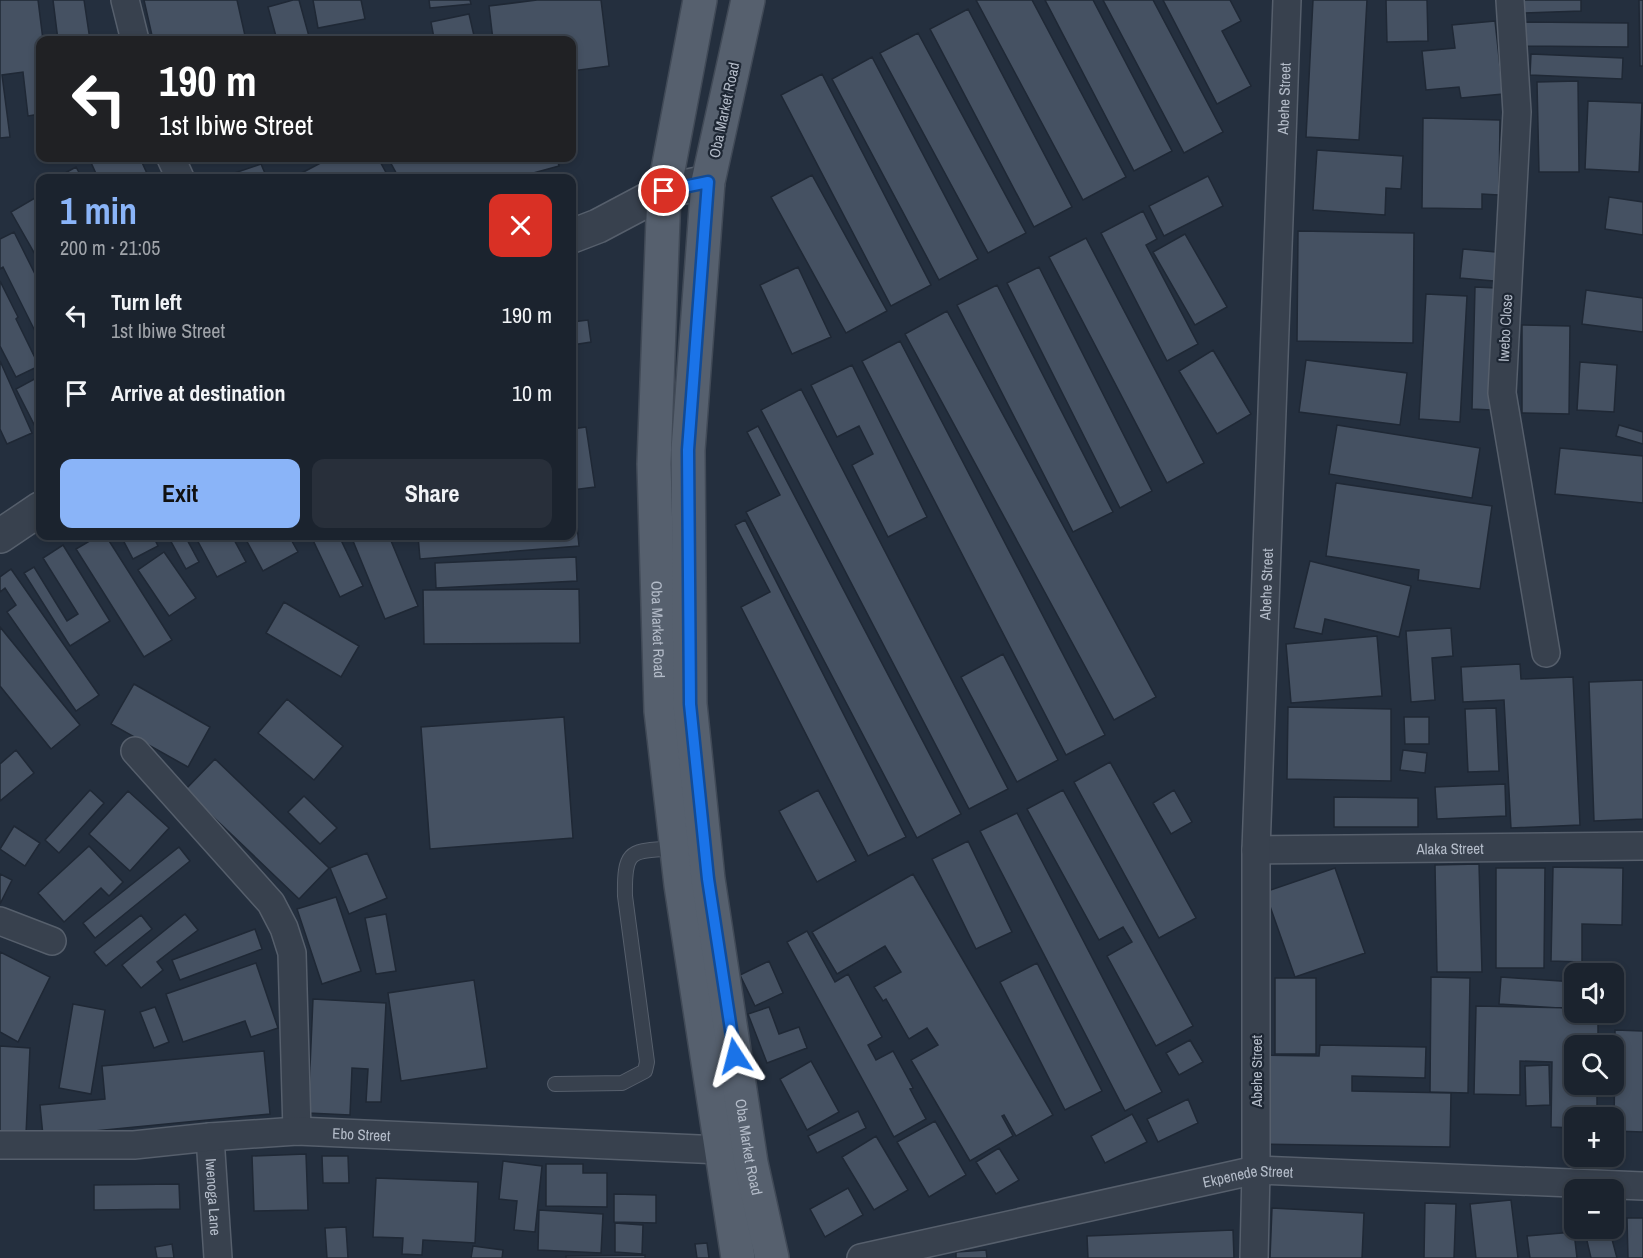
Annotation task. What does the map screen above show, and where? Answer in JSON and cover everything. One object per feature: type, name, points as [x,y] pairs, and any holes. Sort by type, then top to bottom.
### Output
[{"type":"main road","name":"Oba Market Road","points":[[700,0],[664,191],[654,464],[661,711],[677,848],[738,1258]]},
{"type":"main road","name":"Oba Market Road","points":[[748,0],[708,182],[688,450],[690,704],[708,879],[751,1163],[772,1258]]},
{"type":"street","points":[[125,0],[134,36]]},
{"type":"street","name":"Abehe Street","points":[[1254,1258],[1256,850],[1287,0]]},
{"type":"street","name":"Iwebo Close","points":[[1510,0],[1517,112],[1502,393],[1546,653]]},
{"type":"street","points":[[576,234],[598,226],[664,191],[708,182]]},
{"type":"street","points":[[0,536],[36,512]]},
{"type":"street","points":[[135,751],[271,903],[284,928],[292,953],[297,1131]]},
{"type":"street","name":"Alaka Street","points":[[1256,850],[1643,846]]},
{"type":"street","points":[[0,921],[52,941]]},
{"type":"street","name":"Ebo Street","points":[[0,1145],[134,1145],[297,1131],[721,1150]]},
{"type":"street","name":"Iwenoga Lane","points":[[210,1137],[218,1258]]},
{"type":"street","name":"Ekpenede Street","points":[[861,1258],[1256,1170],[1643,1186]]},
{"type":"lane","points":[[555,1084],[622,1083],[645,1071],[646,1062],[624,896],[624,872],[628,858],[638,851],[677,848]]},
{"type":"building","points":[[0,0],[38,0],[42,36],[36,36],[36,115],[28,116],[23,72],[2,75],[10,137],[0,138]]},
{"type":"building","points":[[53,0],[84,0],[89,36],[58,36]]},
{"type":"building","points":[[144,0],[237,0],[245,36],[152,36]]},
{"type":"building","points":[[299,0],[309,36],[276,36],[268,7]]},
{"type":"building","points":[[313,0],[361,0],[365,19],[318,28]]},
{"type":"building","points":[[429,0],[470,0],[471,4],[430,8]]},
{"type":"building","points":[[537,0],[601,0],[609,66],[576,70],[576,36],[493,36],[489,6]]},
{"type":"building","points":[[976,0],[1032,0],[1126,177],[1083,200]]},
{"type":"building","points":[[1045,0],[1093,0],[1172,151],[1134,171]]},
{"type":"building","points":[[1103,0],[1153,0],[1223,132],[1184,153]]},
{"type":"building","points":[[1163,0],[1230,0],[1241,21],[1222,31],[1251,86],[1217,104]]},
{"type":"building","points":[[1313,0],[1367,0],[1359,140],[1306,137]]},
{"type":"building","points":[[1386,0],[1427,0],[1428,41],[1387,42]]},
{"type":"building","points":[[1521,0],[1581,0],[1581,11],[1522,13]]},
{"type":"building","points":[[1639,0],[1643,0],[1643,66],[1640,66]]},
{"type":"building","points":[[968,9],[1072,207],[1034,227],[930,29]]},
{"type":"building","points":[[469,14],[474,36],[434,36],[431,22]]},
{"type":"building","points":[[1495,21],[1503,94],[1461,98],[1459,87],[1426,90],[1422,51],[1455,48],[1452,25]]},
{"type":"building","points":[[1524,22],[1628,23],[1628,47],[1524,46]]},
{"type":"building","points":[[918,33],[1026,233],[988,253],[880,53]]},
{"type":"building","points":[[1531,54],[1623,58],[1622,79],[1530,75]]},
{"type":"building","points":[[872,57],[978,259],[939,280],[832,79]]},
{"type":"building","points":[[822,74],[931,285],[891,306],[781,95]]},
{"type":"building","points":[[1578,81],[1579,172],[1539,172],[1537,82]]},
{"type":"building","points":[[1588,101],[1642,103],[1639,172],[1585,169]]},
{"type":"building","points":[[1423,118],[1500,120],[1499,195],[1482,194],[1482,209],[1422,208]]},
{"type":"building","points":[[1317,150],[1403,156],[1401,189],[1386,188],[1385,215],[1313,210]]},
{"type":"building","points":[[91,162],[142,162],[147,174],[96,174]]},
{"type":"building","points":[[322,162],[380,162],[387,174],[300,174]]},
{"type":"building","points":[[390,162],[558,162],[559,166],[530,174],[397,174]]},
{"type":"building","points":[[261,164],[265,174],[232,174]]},
{"type":"building","points":[[76,167],[80,174],[63,174]]},
{"type":"building","points":[[812,175],[887,311],[846,333],[771,197]]},
{"type":"building","points":[[1208,176],[1223,206],[1164,236],[1149,206]]},
{"type":"building","points":[[36,197],[36,256],[11,212]]},
{"type":"building","points":[[1609,197],[1643,202],[1643,235],[1605,229]]},
{"type":"building","points":[[1143,211],[1157,239],[1146,245],[1198,344],[1167,361],[1101,233]]},
{"type":"building","points":[[1298,231],[1414,233],[1413,343],[1297,341]]},
{"type":"building","points":[[14,232],[36,276],[36,333],[3,267],[0,269],[0,239]]},
{"type":"building","points":[[1185,234],[1227,307],[1195,325],[1153,252]]},
{"type":"building","points":[[1086,238],[1204,463],[1167,483],[1049,257]]},
{"type":"building","points":[[1463,249],[1507,253],[1505,282],[1460,278]]},
{"type":"building","points":[[798,267],[831,337],[792,354],[760,285]]},
{"type":"building","points":[[1039,267],[1152,491],[1120,508],[1007,283]]},
{"type":"building","points":[[0,281],[36,360],[36,367],[16,377],[0,346]]},
{"type":"building","points":[[997,285],[1113,512],[1073,532],[957,305]]},
{"type":"building","points":[[1475,287],[1496,288],[1492,410],[1472,409]]},
{"type":"building","points":[[1586,290],[1643,298],[1643,332],[1582,324]]},
{"type":"building","points":[[1426,294],[1467,296],[1460,422],[1419,419]]},
{"type":"building","points":[[947,311],[1156,697],[1114,720],[905,334]]},
{"type":"building","points":[[588,320],[591,342],[576,344],[576,322]]},
{"type":"building","points":[[1522,325],[1570,326],[1569,414],[1522,413]]},
{"type":"building","points":[[900,341],[1105,735],[1066,755],[862,361]]},
{"type":"building","points":[[1213,350],[1251,414],[1217,434],[1179,371]]},
{"type":"building","points":[[1306,360],[1407,373],[1400,425],[1299,412]]},
{"type":"building","points":[[0,361],[32,433],[7,444],[0,429]]},
{"type":"building","points":[[1580,362],[1617,365],[1614,412],[1577,410]]},
{"type":"building","points":[[852,365],[927,517],[888,537],[852,465],[873,454],[859,426],[837,437],[811,385]]},
{"type":"building","points":[[36,378],[36,428],[16,389]]},
{"type":"building","points":[[801,389],[1008,789],[969,809],[761,410]]},
{"type":"building","points":[[1337,425],[1480,448],[1472,498],[1329,474]]},
{"type":"building","points":[[1619,425],[1643,432],[1643,444],[1616,436]]},
{"type":"building","points":[[758,426],[961,814],[917,838],[746,512],[780,495],[747,432]]},
{"type":"building","points":[[586,427],[595,487],[576,489],[576,428]]},
{"type":"building","points":[[1560,448],[1643,456],[1643,503],[1555,494]]},
{"type":"building","points":[[1336,483],[1492,506],[1480,589],[1418,580],[1419,570],[1326,556]]},
{"type":"building","points":[[576,515],[579,546],[420,559],[418,540],[576,540]]},
{"type":"building","points":[[745,520],[906,837],[868,856],[741,607],[770,592],[735,525]]},
{"type":"building","points":[[91,540],[109,540],[172,640],[144,657],[76,549]]},
{"type":"building","points":[[123,540],[155,540],[158,546],[133,559]]},
{"type":"building","points":[[170,540],[187,540],[199,562],[186,569]]},
{"type":"building","points":[[197,540],[234,540],[246,562],[217,577]]},
{"type":"building","points":[[246,540],[291,540],[298,552],[263,571]]},
{"type":"building","points":[[313,540],[341,540],[363,586],[340,597]]},
{"type":"building","points":[[353,540],[391,540],[418,606],[385,619]]},
{"type":"building","points":[[63,545],[110,621],[70,646],[24,573],[34,567],[67,621],[78,614],[43,558]]},
{"type":"building","points":[[164,552],[196,598],[169,616],[138,570]]},
{"type":"building","points":[[576,557],[577,581],[436,588],[435,563]]},
{"type":"building","points":[[1310,561],[1411,586],[1399,637],[1325,619],[1322,634],[1294,628]]},
{"type":"building","points":[[11,569],[99,695],[76,711],[7,612],[16,605],[5,588],[0,592],[0,577]]},
{"type":"building","points":[[579,589],[580,643],[424,644],[423,590]]},
{"type":"building","points":[[284,602],[359,646],[341,677],[266,633]]},
{"type":"building","points":[[0,627],[80,725],[51,749],[0,686]]},
{"type":"building","points":[[1451,628],[1453,656],[1432,658],[1435,700],[1411,702],[1406,631]]},
{"type":"building","points":[[1377,636],[1382,696],[1291,703],[1286,644]]},
{"type":"building","points":[[1003,654],[1058,760],[1017,782],[961,677]]},
{"type":"building","points":[[1520,664],[1521,679],[1573,677],[1580,825],[1511,828],[1504,700],[1463,702],[1461,667]]},
{"type":"building","points":[[1643,680],[1643,819],[1594,821],[1589,682]]},
{"type":"building","points":[[134,684],[210,727],[188,767],[111,724]]},
{"type":"building","points":[[287,699],[343,746],[314,780],[258,733]]},
{"type":"building","points":[[1288,707],[1391,709],[1391,781],[1287,779]]},
{"type":"building","points":[[1496,708],[1499,771],[1468,772],[1465,709]]},
{"type":"building","points":[[564,717],[573,838],[430,849],[421,727]]},
{"type":"building","points":[[1404,717],[1429,717],[1429,744],[1405,744]]},
{"type":"building","points":[[16,750],[34,773],[0,801],[0,764]]},
{"type":"building","points":[[1403,750],[1427,753],[1425,773],[1400,770]]},
{"type":"building","points":[[215,759],[329,868],[299,899],[185,790]]},
{"type":"building","points":[[1110,762],[1196,918],[1159,938],[1074,782]]},
{"type":"building","points":[[1505,784],[1506,816],[1437,819],[1435,787]]},
{"type":"building","points":[[90,790],[104,803],[59,853],[45,840]]},
{"type":"building","points":[[818,790],[856,861],[817,882],[779,811]]},
{"type":"building","points":[[1063,790],[1193,1026],[1156,1046],[1107,956],[1132,942],[1123,927],[1099,940],[1027,809]]},
{"type":"building","points":[[1174,790],[1192,822],[1171,834],[1153,803]]},
{"type":"building","points":[[128,791],[169,828],[130,871],[89,834]]},
{"type":"building","points":[[304,796],[337,828],[320,844],[288,812]]},
{"type":"building","points":[[1334,797],[1418,798],[1418,827],[1334,827]]},
{"type":"building","points":[[1017,813],[1162,1092],[1125,1111],[980,831]]},
{"type":"building","points":[[14,826],[40,843],[25,866],[0,849]]},
{"type":"building","points":[[968,841],[1012,932],[976,949],[932,859]]},
{"type":"building","points":[[89,846],[123,882],[109,896],[101,888],[64,922],[38,893]]},
{"type":"building","points":[[179,847],[190,861],[95,938],[83,923]]},
{"type":"building","points":[[367,853],[387,898],[349,914],[330,868]]},
{"type":"building","points":[[1479,864],[1482,972],[1437,972],[1435,865]]},
{"type":"building","points":[[1553,867],[1623,868],[1622,925],[1582,924],[1582,962],[1551,961]]},
{"type":"building","points":[[1335,868],[1365,953],[1295,977],[1265,892]]},
{"type":"building","points":[[1496,868],[1545,868],[1544,968],[1496,968]]},
{"type":"building","points":[[0,874],[12,880],[0,904]]},
{"type":"building","points":[[913,874],[1053,1115],[1016,1136],[1004,1115],[1002,1116],[1013,1136],[970,1161],[911,1060],[938,1045],[927,1028],[909,1039],[886,999],[883,1001],[874,987],[901,972],[885,946],[837,974],[812,932]]},
{"type":"building","points":[[336,897],[361,971],[322,984],[297,909]]},
{"type":"building","points":[[185,914],[198,930],[157,962],[163,970],[141,988],[122,965]]},
{"type":"building","points":[[386,914],[396,971],[376,974],[365,918]]},
{"type":"building","points":[[141,915],[152,929],[106,966],[94,952]]},
{"type":"building","points":[[255,929],[262,949],[180,980],[172,960]]},
{"type":"building","points":[[807,931],[835,982],[848,974],[882,1037],[868,1045],[876,1060],[893,1051],[913,1088],[910,1089],[926,1119],[894,1137],[787,942]]},
{"type":"building","points":[[0,952],[50,977],[18,1042],[0,1032]]},
{"type":"building","points":[[769,961],[783,993],[755,1006],[740,975]]},
{"type":"building","points":[[256,963],[278,1028],[251,1037],[245,1021],[183,1042],[166,994]]},
{"type":"building","points":[[1037,963],[1102,1091],[1065,1110],[1000,982]]},
{"type":"building","points":[[1431,977],[1470,978],[1468,1093],[1430,1092]]},
{"type":"building","points":[[1501,977],[1564,981],[1564,1008],[1499,1004]]},
{"type":"building","points":[[1275,978],[1316,978],[1316,1054],[1275,1054]]},
{"type":"building","points":[[474,980],[487,1068],[401,1081],[388,993]]},
{"type":"building","points":[[313,999],[386,1003],[381,1102],[366,1102],[368,1069],[352,1068],[350,1115],[308,1113]]},
{"type":"building","points":[[73,1004],[105,1010],[91,1094],[59,1088]]},
{"type":"building","points":[[1476,1006],[1564,1008],[1564,1023],[1598,1023],[1598,1035],[1564,1035],[1564,1095],[1597,1095],[1597,1107],[1564,1107],[1564,1128],[1551,1127],[1552,1062],[1520,1061],[1520,1095],[1474,1094]]},
{"type":"building","points":[[155,1007],[169,1042],[154,1048],[140,1012]]},
{"type":"building","points":[[769,1007],[779,1034],[799,1027],[807,1048],[767,1063],[748,1014]]},
{"type":"building","points":[[1615,1030],[1643,1031],[1643,1132],[1624,1131],[1624,1107],[1614,1107],[1614,1095],[1624,1095],[1624,1035],[1615,1035]]},
{"type":"building","points":[[1190,1040],[1203,1062],[1179,1075],[1166,1053]]},
{"type":"building","points":[[1320,1045],[1426,1047],[1425,1078],[1352,1076],[1352,1091],[1451,1093],[1450,1147],[1261,1144],[1261,1055],[1319,1056]]},
{"type":"building","points":[[0,1046],[30,1048],[26,1134],[0,1132]]},
{"type":"building","points":[[264,1051],[270,1114],[43,1136],[40,1105],[105,1099],[102,1066]]},
{"type":"building","points":[[811,1061],[839,1112],[807,1130],[780,1079]]},
{"type":"building","points":[[1549,1065],[1550,1105],[1526,1106],[1525,1066]]},
{"type":"building","points":[[1188,1099],[1198,1123],[1158,1142],[1147,1119]]},
{"type":"building","points":[[858,1111],[866,1128],[817,1153],[808,1136]]},
{"type":"building","points":[[1132,1114],[1147,1142],[1105,1163],[1091,1136]]},
{"type":"building","points":[[935,1121],[966,1175],[929,1197],[897,1142]]},
{"type":"building","points":[[876,1136],[908,1190],[874,1210],[842,1157]]},
{"type":"building","points":[[999,1148],[1019,1180],[996,1194],[976,1162]]},
{"type":"building","points":[[306,1154],[308,1210],[254,1211],[252,1156]]},
{"type":"building","points":[[322,1156],[348,1156],[349,1183],[323,1183]]},
{"type":"building","points":[[503,1161],[542,1166],[535,1232],[514,1230],[517,1201],[499,1199]]},
{"type":"building","points":[[546,1164],[583,1164],[583,1173],[607,1173],[607,1207],[546,1206]]},
{"type":"building","points":[[376,1178],[478,1182],[475,1243],[423,1240],[422,1255],[402,1254],[403,1238],[373,1237]]},
{"type":"building","points":[[179,1184],[180,1209],[94,1210],[94,1185]]},
{"type":"building","points":[[848,1188],[863,1215],[825,1237],[810,1209]]},
{"type":"building","points":[[614,1194],[656,1195],[656,1223],[614,1222]]},
{"type":"building","points":[[1511,1200],[1518,1258],[1476,1258],[1470,1204]]},
{"type":"building","points":[[1425,1203],[1456,1204],[1454,1258],[1424,1258]]},
{"type":"building","points":[[1272,1208],[1364,1213],[1362,1258],[1270,1258]]},
{"type":"building","points":[[539,1210],[603,1214],[601,1253],[538,1250]]},
{"type":"building","points":[[1627,1218],[1643,1218],[1643,1258],[1628,1258]]},
{"type":"building","points":[[615,1223],[643,1225],[642,1254],[615,1252]]},
{"type":"building","points":[[346,1227],[348,1258],[327,1258],[325,1228]]},
{"type":"building","points":[[1233,1230],[1234,1258],[1088,1258],[1087,1236]]},
{"type":"building","points":[[1564,1233],[1564,1239],[1575,1239],[1577,1258],[1530,1258],[1527,1236]]},
{"type":"building","points":[[1587,1239],[1612,1239],[1617,1258],[1591,1258]]},
{"type":"building","points":[[707,1243],[709,1258],[697,1258],[695,1244]]},
{"type":"building","points":[[172,1244],[174,1258],[157,1258],[155,1247]]},
{"type":"building","points":[[473,1246],[503,1250],[502,1258],[471,1258]]},
{"type":"building","points":[[986,1250],[987,1258],[956,1258],[956,1252]]},
{"type":"building","points":[[645,1255],[645,1258],[566,1258],[566,1256]]},
{"type":"route","points":[[664,191],[708,182],[688,450],[690,704],[708,879],[735,1056]]}]
